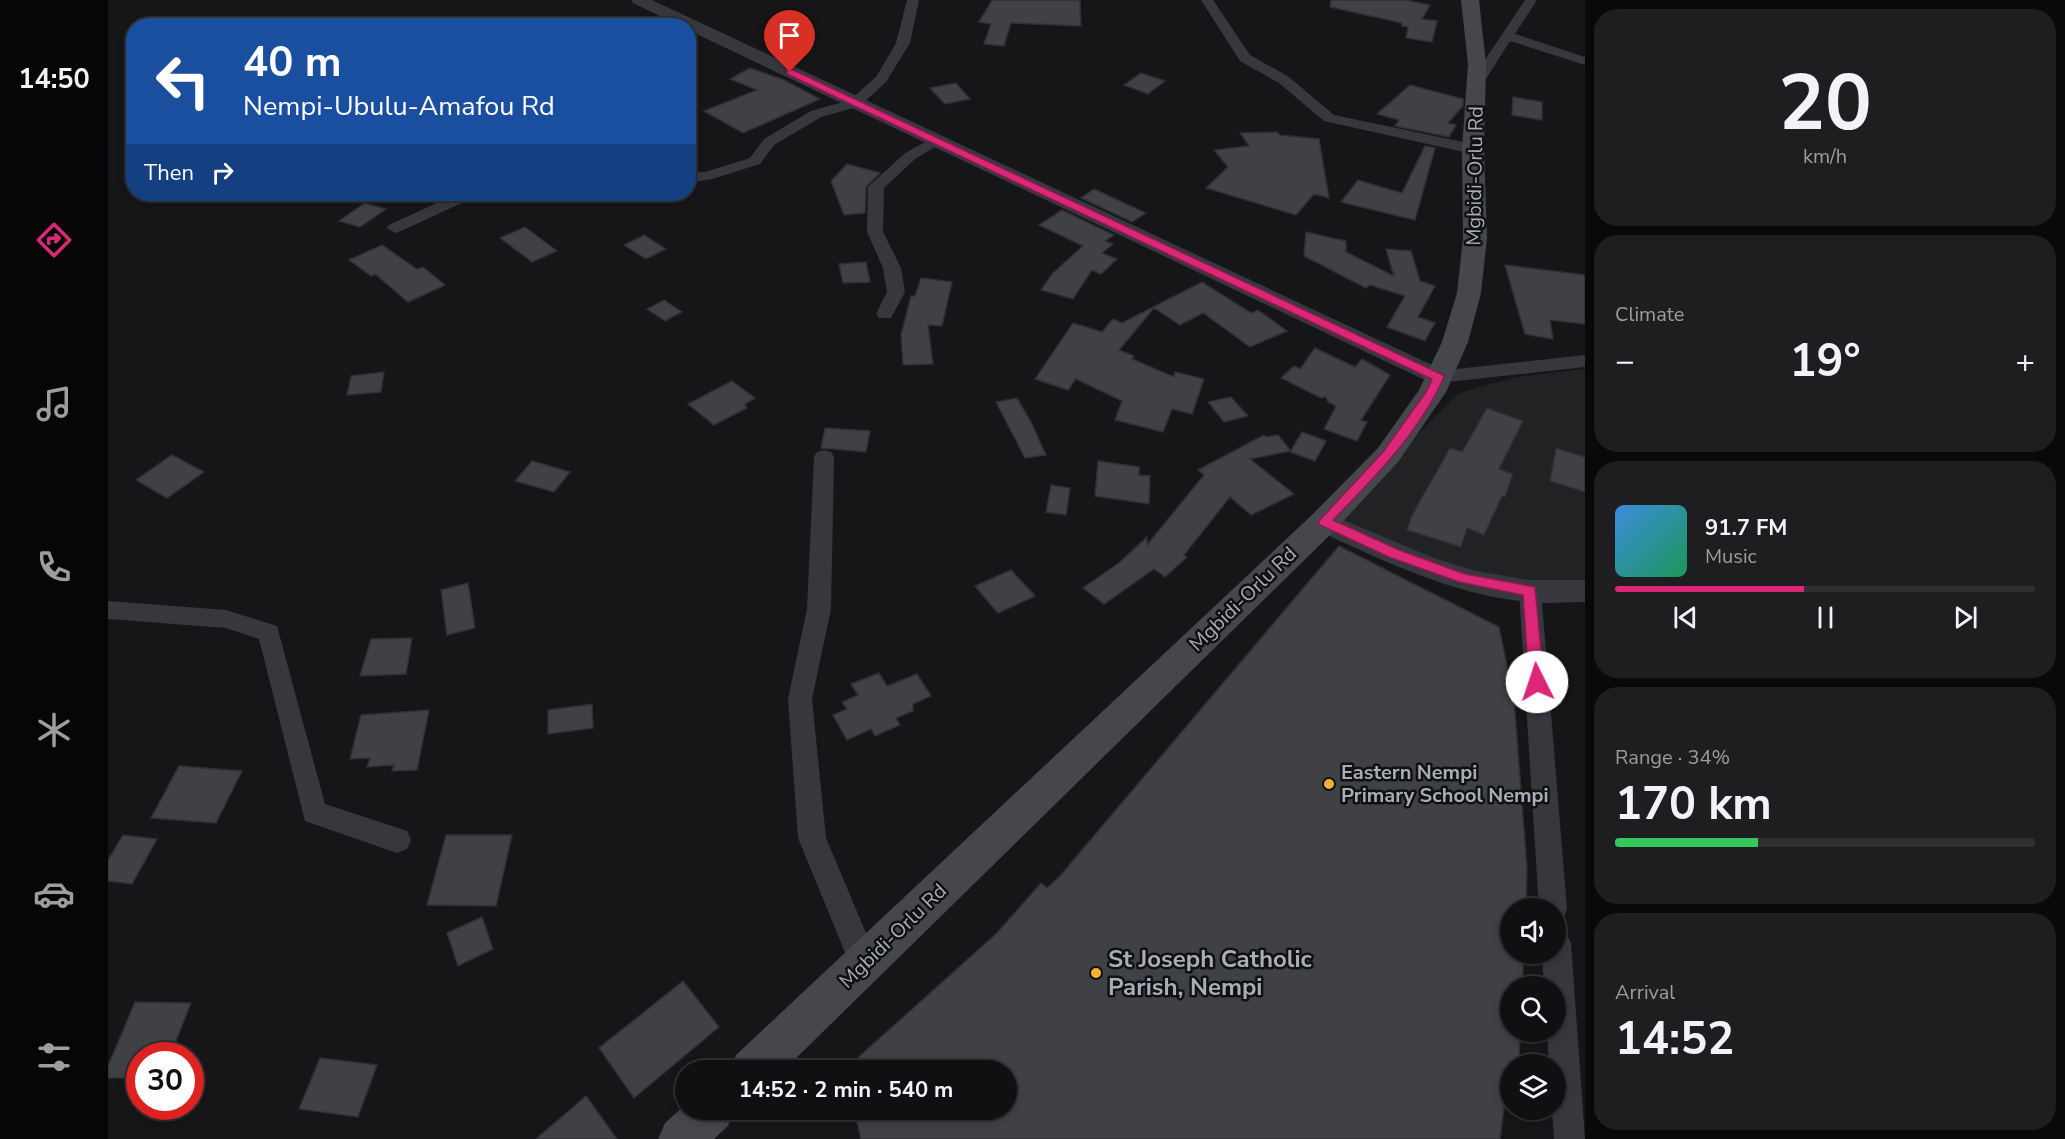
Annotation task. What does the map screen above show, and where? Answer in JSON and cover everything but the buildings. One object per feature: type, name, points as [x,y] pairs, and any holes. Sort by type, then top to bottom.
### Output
[{"type":"main road","name":"Mgbidi-Orlu Rd","points":[[764,1060],[1324,522],[1388,455],[1432,392],[1455,342],[1469,293],[1475,238],[1473,149],[1477,64],[1470,0]]},
{"type":"main road","points":[[681,1139],[701,1120]]},
{"type":"street","points":[[639,0],[677,18]]},
{"type":"street","points":[[696,177],[707,176],[754,161],[769,142],[816,114],[855,103],[881,79],[903,43],[913,0]]},
{"type":"street","points":[[1207,0],[1245,58],[1284,80],[1329,118],[1473,149]]},
{"type":"street","points":[[1477,82],[1531,0]]},
{"type":"street","points":[[696,27],[1438,377],[1585,361]]},
{"type":"street","points":[[1509,36],[1584,61]]},
{"type":"street","points":[[885,314],[896,292],[892,268],[875,232],[876,187],[910,156],[935,141]]},
{"type":"street","points":[[395,228],[452,201]]},
{"type":"street","points":[[824,457],[819,609],[800,699],[812,838],[864,964]]},
{"type":"street","points":[[1324,522],[1394,554],[1464,579],[1530,591],[1585,591]]},
{"type":"street","points":[[1530,591],[1552,898]]},
{"type":"street","points":[[108,610],[226,620],[269,633],[314,812],[397,840]]},
{"type":"street","points":[[1558,964],[1570,1139]]},
{"type":"shaded area","points":[[1585,369],[1585,589],[1530,591],[1324,522],[1460,393],[1516,377]]},
{"type":"place","name":"Eastern Nempi Primary School Nempi","points":[[1329,784]]},
{"type":"place","name":"St Joseph Catholic Parish, Nempi","points":[[1096,973]]},
{"type":"route","points":[[790,72],[1438,377],[1432,392],[1388,455],[1324,522],[1394,554],[1464,579],[1530,591],[1537,682]]}]
